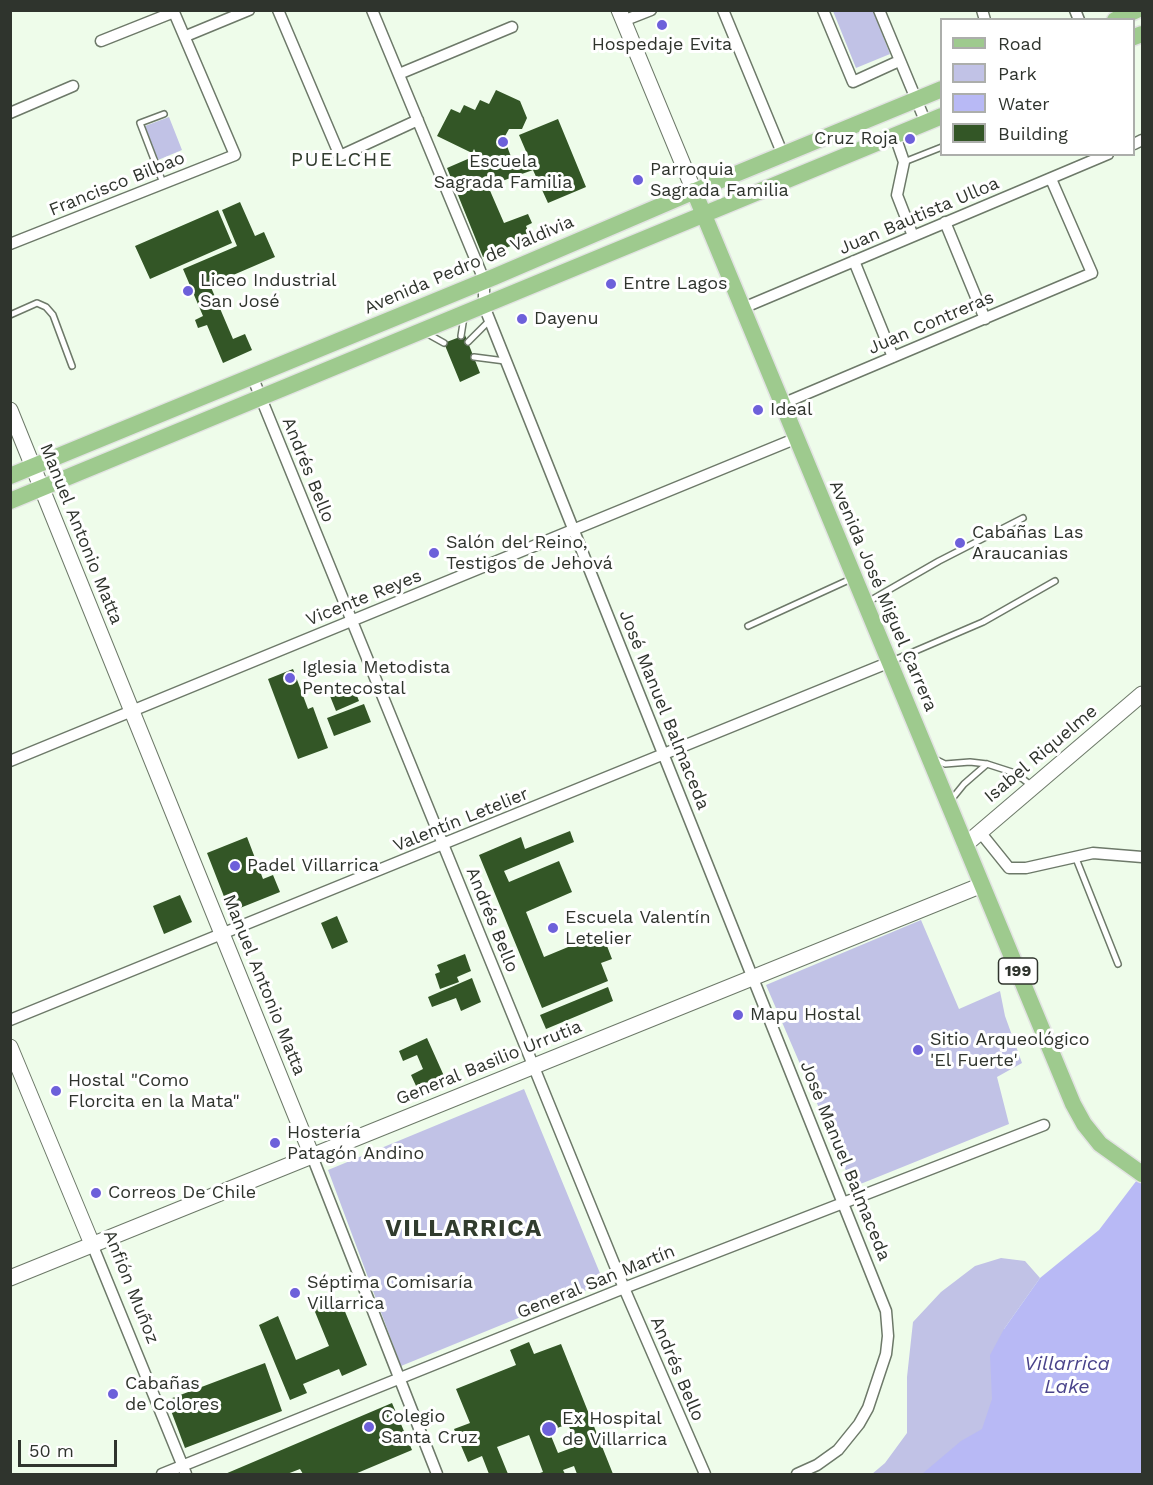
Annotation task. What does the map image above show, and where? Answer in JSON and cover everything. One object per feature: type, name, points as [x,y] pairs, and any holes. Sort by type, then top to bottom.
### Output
[{"type":"main road","points":[[1119,18],[1137,10]]},
{"type":"main road","name":"Avenida José Miguel Carrera","points":[[621,16],[1078,1114],[1090,1133],[1110,1152],[1143,1174]]},
{"type":"main road","name":"Avenida Pedro de Valdivia","points":[[10,476],[940,91]]},
{"type":"main road","points":[[10,501],[465,314],[487,313],[704,215],[934,120]]},
{"type":"main road","name":"Manuel Antonio Matta","points":[[10,411],[312,1156]]},
{"type":"main road","name":"Isabel Riquelme","points":[[965,845],[1143,694]]},
{"type":"main road","name":"General Basilio Urrutia","points":[[10,1278],[982,885]]},
{"type":"main road","name":"Anfión Muñoz","points":[[10,1047],[92,1244]]},
{"type":"street","points":[[101,41],[173,11],[186,36],[249,10]]},
{"type":"street","points":[[279,10],[340,156],[418,120]]},
{"type":"street","name":"José Manuel Balmaceda","points":[[372,10],[484,280],[487,313],[845,1202],[886,1311],[888,1336],[876,1390],[859,1424],[828,1458],[797,1474]]},
{"type":"street","points":[[621,16],[651,10]]},
{"type":"street","points":[[723,10],[783,154]]},
{"type":"street","points":[[823,10],[853,82],[899,62]]},
{"type":"street","points":[[879,10],[916,99],[934,120]]},
{"type":"street","points":[[399,74],[512,27]]},
{"type":"street","name":"Francisco Bilbao","points":[[10,244],[235,154],[186,36]]},
{"type":"street","points":[[10,112],[73,86]]},
{"type":"street","points":[[895,136],[904,162],[897,195],[913,236]]},
{"type":"street","name":"Juan Bautista Ulloa","points":[[743,308],[1103,156]]},
{"type":"street","name":"Juan Contreras","points":[[783,404],[1092,273],[1051,179]]},
{"type":"street","points":[[945,222],[985,318]]},
{"type":"street","points":[[854,261],[893,357]]},
{"type":"street","name":"Andrés Bello","points":[[252,376],[624,1288],[705,1474]]},
{"type":"street","name":"Vicente Reyes","points":[[10,761],[797,438]]},
{"type":"street","name":"Valentín Letelier","points":[[10,1020],[890,662]]},
{"type":"street","points":[[980,832],[1009,868],[1026,868],[1074,855],[1112,853],[1143,857]]},
{"type":"street","name":"General San Martín","points":[[162,1474],[185,1470],[399,1378],[1044,1125]]},
{"type":"street","name":"Manuel Antonio Matta","points":[[312,1156],[437,1474]]},
{"type":"street","name":"Anfión Muñoz","points":[[92,1244],[185,1470]]},
{"type":"lane","points":[[163,183],[140,123],[164,114]]},
{"type":"lane","points":[[904,162],[940,148]]},
{"type":"lane","points":[[10,315],[37,303],[46,308],[53,315],[72,366]]},
{"type":"lane","points":[[468,342],[487,313]]},
{"type":"lane","points":[[461,336],[465,314]]},
{"type":"lane","points":[[422,332],[444,343]]},
{"type":"lane","points":[[474,357],[507,361]]},
{"type":"lane","points":[[865,603],[939,561],[1023,519]]},
{"type":"lane","points":[[748,626],[855,578]]},
{"type":"lane","points":[[890,662],[983,622],[1055,581]]},
{"type":"lane","points":[[928,755],[945,764],[970,762],[987,764],[1015,773],[1033,787]]},
{"type":"lane","points":[[949,804],[964,784],[987,764]]},
{"type":"lane","points":[[1074,855],[1118,964]]},
{"type":"green space","points":[[833,11],[873,11],[890,54],[856,68]]},
{"type":"green space","points":[[169,117],[182,150],[158,160],[145,126]]},
{"type":"green space","points":[[921,920],[959,1009],[1000,991],[1005,1016],[1022,1063],[997,1077],[1009,1124],[853,1187],[766,985]]},
{"type":"green space","points":[[524,1089],[604,1283],[401,1366],[328,1170]]},
{"type":"green space","points":[[1001,1258],[1025,1261],[1040,1278],[1004,1329],[1142,1474],[872,1474],[885,1463],[907,1433],[907,1377],[913,1322],[941,1292],[975,1266]]},
{"type":"water","name":"Villarrica Lake","points":[[1142,1168],[1142,1474],[922,1474],[961,1441],[982,1429],[992,1399],[990,1355],[1004,1329],[1040,1278],[1099,1230],[1137,1180]]},
{"type":"building","points":[[496,90],[520,101],[527,118],[522,129],[509,129],[504,138],[513,162],[528,156],[519,135],[558,119],[586,187],[548,203],[533,170],[488,186],[504,223],[528,214],[532,223],[526,226],[531,238],[483,257],[447,168],[477,155],[474,149],[472,153],[437,136],[451,109],[460,113],[464,105],[475,110],[480,100],[489,104]]},
{"type":"building","points":[[240,202],[255,236],[264,232],[275,257],[210,285],[233,339],[245,334],[252,350],[223,363],[207,325],[198,328],[195,320],[203,316],[183,269],[237,246],[222,210]]},
{"type":"building","points":[[218,210],[232,243],[150,279],[135,246]]},
{"type":"building","points":[[465,335],[480,373],[460,382],[444,343]]},
{"type":"building","points":[[293,669],[308,709],[313,707],[328,748],[298,759],[268,679]]},
{"type":"building","points":[[353,686],[359,701],[336,711],[330,696]]},
{"type":"building","points":[[364,704],[371,722],[334,736],[327,718]]},
{"type":"building","points":[[570,831],[574,842],[504,871],[509,882],[559,861],[572,892],[526,912],[544,957],[602,933],[612,959],[601,963],[608,981],[542,1008],[479,855],[521,837],[525,849]]},
{"type":"building","name":"Padel Villarrica","points":[[247,837],[263,879],[273,875],[280,892],[230,912],[207,853]]},
{"type":"building","points":[[180,895],[192,922],[164,934],[153,906]]},
{"type":"building","points":[[337,916],[348,942],[332,949],[321,923]]},
{"type":"building","points":[[465,954],[471,971],[457,977],[459,982],[440,989],[435,974],[440,972],[437,965]]},
{"type":"building","points":[[472,978],[481,1002],[461,1011],[456,998],[432,1007],[428,997]]},
{"type":"building","points":[[608,987],[613,1001],[546,1029],[540,1015]]},
{"type":"building","points":[[427,1038],[444,1076],[417,1088],[411,1075],[423,1069],[417,1055],[403,1061],[399,1051]]},
{"type":"building","points":[[339,1297],[367,1365],[342,1376],[339,1369],[303,1384],[307,1393],[290,1400],[259,1325],[278,1316],[296,1360],[329,1346],[313,1307]]},
{"type":"building","points":[[529,1342],[534,1354],[561,1344],[613,1474],[577,1474],[574,1466],[563,1470],[565,1474],[537,1474],[543,1472],[529,1435],[497,1447],[508,1474],[489,1474],[482,1456],[468,1462],[454,1429],[470,1423],[456,1389],[516,1365],[510,1350]],"holes":[[[568,1424],[577,1446],[558,1453],[549,1431]]]},
{"type":"building","points":[[265,1363],[282,1411],[185,1448],[167,1400]]},
{"type":"building","name":"Colegio Santa Cruz","points":[[392,1403],[412,1450],[355,1474],[303,1474],[300,1469],[287,1474],[225,1474]]},
{"type":"place","name":"Hospedaje Evita","points":[[662,25]]},
{"type":"place","name":"Cruz Roja","points":[[910,139]]},
{"type":"place","name":"Escuela Sagrada Familia","points":[[503,142]]},
{"type":"place","name":"Parroquia Sagrada Familia","points":[[638,180]]},
{"type":"place","name":"Entre Lagos","points":[[611,284]]},
{"type":"place","name":"Liceo Industrial San José","points":[[188,291]]},
{"type":"place","name":"Dayenu","points":[[522,319]]},
{"type":"place","name":"Ideal","points":[[758,410]]},
{"type":"place","name":"Cabañas Las Araucanias","points":[[960,543]]},
{"type":"place","name":"Salón del Reino, Testigos de Jehová","points":[[434,553]]},
{"type":"place","name":"Iglesia Metodista Pentecostal","points":[[290,678]]},
{"type":"place","name":"Padel Villarrica","points":[[235,866]]},
{"type":"place","name":"Escuela Valentín Letelier","points":[[553,928]]},
{"type":"place","name":"Mapu Hostal","points":[[738,1015]]},
{"type":"place","name":"Sitio Arqueológico 'El Fuerte'","points":[[918,1050]]},
{"type":"place","name":"Hostal \"Como Florcita en la Mata\"","points":[[56,1091]]},
{"type":"place","name":"Hostería Patagón Andino","points":[[275,1143]]},
{"type":"place","name":"Correos De Chile","points":[[96,1193]]},
{"type":"place","name":"Séptima Comisaría Villarrica","points":[[295,1293]]},
{"type":"place","name":"Cabañas de Colores","points":[[113,1394]]},
{"type":"place","name":"Colegio Santa Cruz","points":[[369,1427]]},
{"type":"place","name":"Ex Hospital de Villarrica","points":[[549,1429]]},
{"type":"district","name":"PUELCHE","points":[[342,160]]},
{"type":"district","name":"VILLARRICA","points":[[464,1229]]}]
